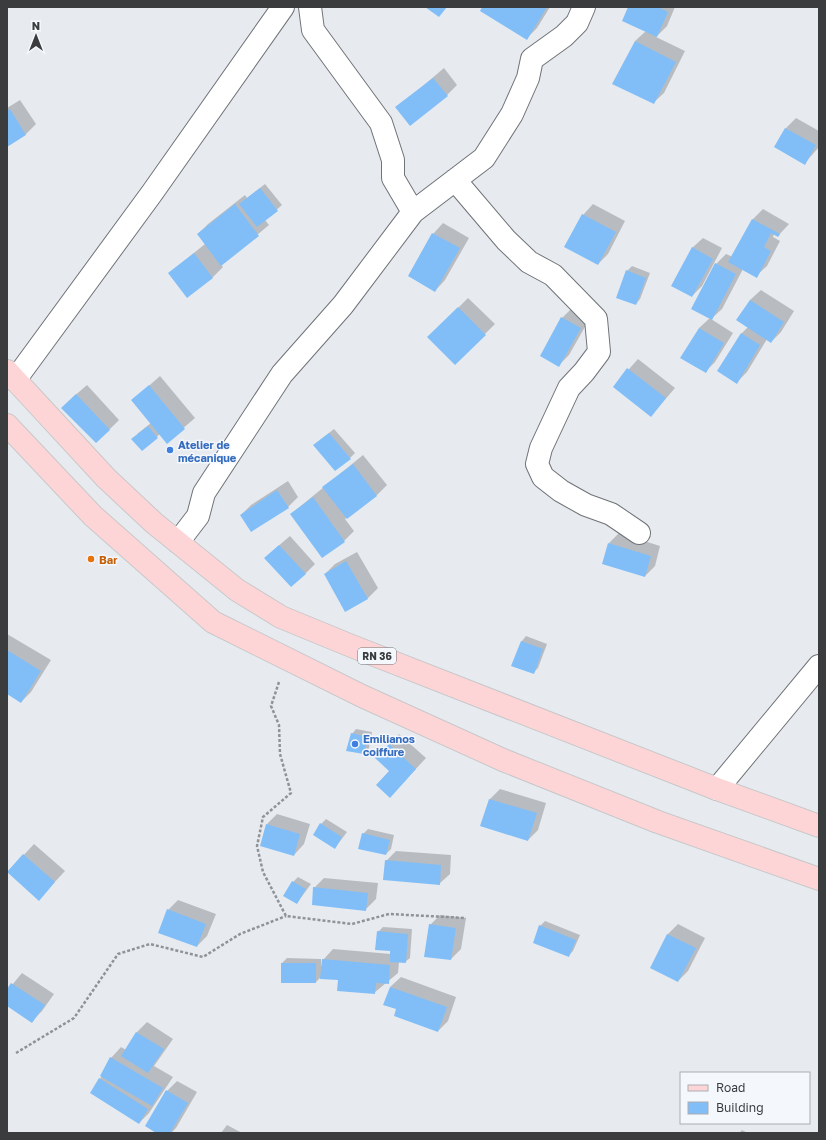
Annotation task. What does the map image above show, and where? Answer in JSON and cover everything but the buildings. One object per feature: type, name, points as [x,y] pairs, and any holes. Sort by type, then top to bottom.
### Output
[{"type":"main road","name":"RN 36","points":[[11,376],[106,478],[178,542],[237,590],[281,617],[356,648],[717,789],[819,826]]},
{"type":"main road","points":[[7,425],[93,516],[213,622],[362,696],[503,760],[658,822],[819,879]]},
{"type":"street","points":[[11,376],[152,193],[283,7]]},
{"type":"street","points":[[310,7],[312,30],[381,123],[393,160],[394,178],[413,212]]},
{"type":"street","points":[[178,542],[198,516],[204,493],[282,374],[343,305],[413,212],[484,158],[512,114],[528,78],[532,59],[564,36],[577,23],[584,7]]},
{"type":"street","points":[[455,180],[506,240],[529,262],[553,275],[596,319],[600,352],[569,388],[542,448],[537,464],[543,478],[560,491],[586,505],[611,514],[639,533]]},
{"type":"street","points":[[717,789],[819,666]]},
{"type":"path","points":[[286,916],[263,872],[257,846],[263,817],[291,792],[280,754],[279,725],[271,706],[275,690],[289,660]]},
{"type":"path","points":[[16,1053],[74,1018],[118,954],[150,944],[203,956],[240,934],[286,916],[352,924],[389,914],[466,918]]},
{"type":"place","name":"Atelier de mécanique","points":[[170,450]]},
{"type":"place","name":"Bar","points":[[91,559]]},
{"type":"place","name":"Emilianos coiffure","points":[[355,744]]}]
